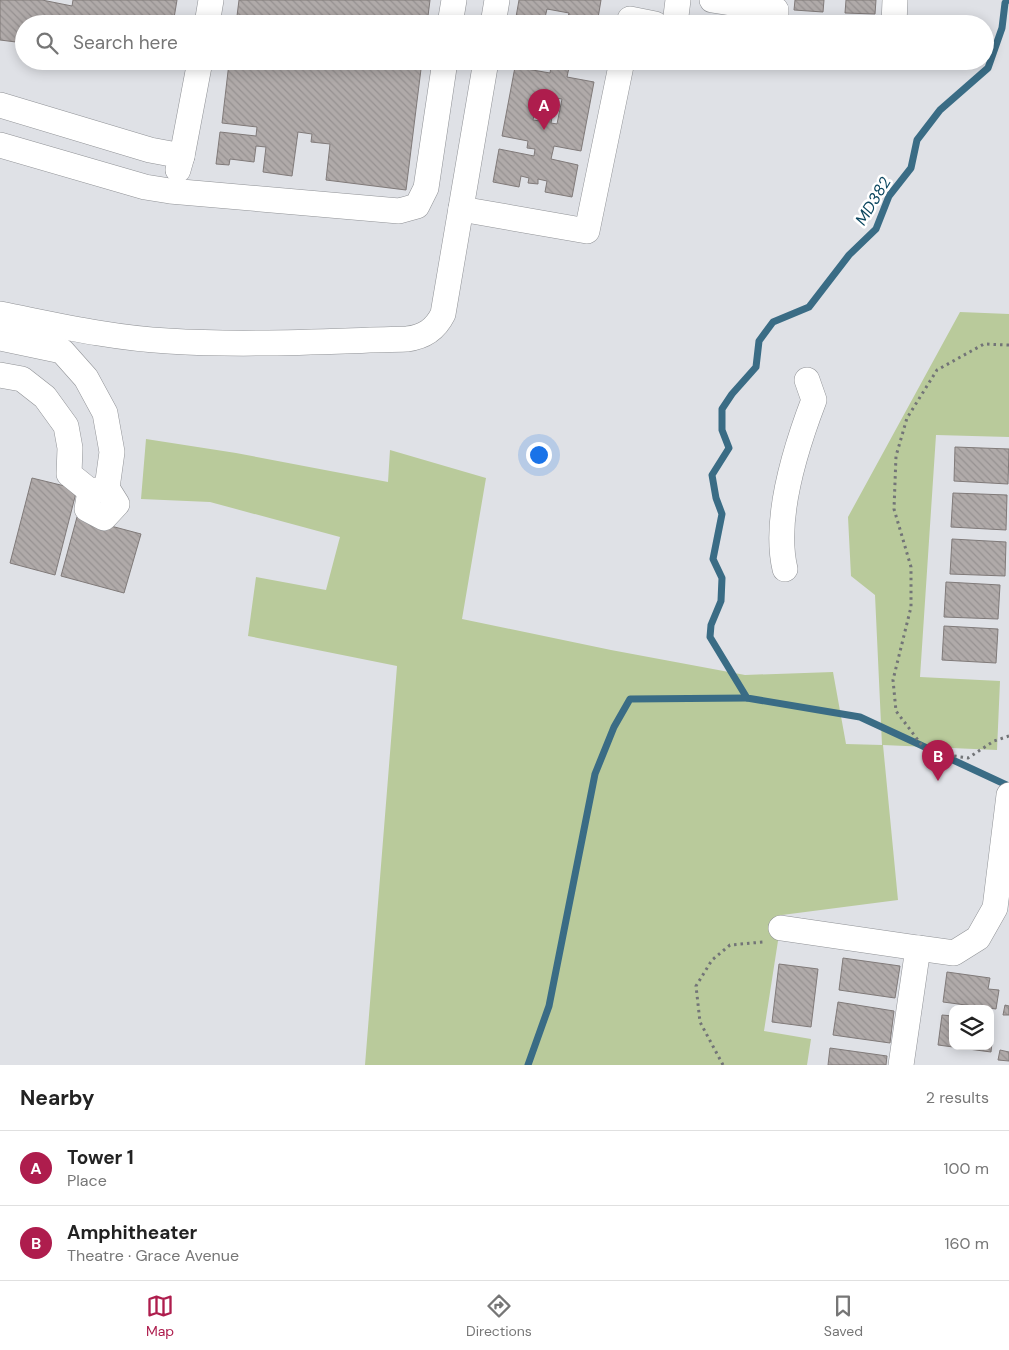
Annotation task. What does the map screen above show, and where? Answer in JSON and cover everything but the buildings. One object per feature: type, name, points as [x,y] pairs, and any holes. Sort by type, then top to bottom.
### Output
[{"type":"street","points":[[208,15],[211,0]]},
{"type":"street","points":[[452,15],[454,0]]},
{"type":"street","points":[[494,15],[497,0]]},
{"type":"street","points":[[676,15],[678,0]]},
{"type":"street","points":[[712,0],[776,10],[776,15]]},
{"type":"street","points":[[894,15],[895,0]]},
{"type":"street","points":[[170,191],[182,156],[198,70]]},
{"type":"street","points":[[0,145],[146,187],[170,191],[399,211],[418,206],[426,188],[444,70]]},
{"type":"street","points":[[0,314],[100,334],[209,343],[416,338],[432,330],[443,314],[484,70]]},
{"type":"street","points":[[461,209],[587,231],[620,70]]},
{"type":"street","points":[[0,105],[150,150],[182,156]]},
{"type":"street","points":[[0,338],[62,350],[86,378],[105,413],[112,452],[99,489],[69,474],[70,448],[66,426],[45,397],[22,380],[0,374]]},
{"type":"street","points":[[785,569],[782,554],[786,503],[803,428],[814,400],[807,380]]},
{"type":"street","points":[[781,928],[954,953],[978,938],[1002,910],[1009,795]]},
{"type":"street","points":[[901,1065],[918,948]]},
{"type":"path","points":[[1009,345],[984,344],[937,370],[907,418],[896,456],[894,509],[910,567],[911,607],[893,680],[896,711],[927,752],[968,758],[994,740],[1009,736]]},
{"type":"path","points":[[723,1065],[700,1022],[696,986],[712,960],[730,945],[765,942],[781,928]]},
{"type":"green space","points":[[960,312],[1009,314],[1009,437],[936,435],[920,677],[1000,681],[997,750],[883,745],[898,900],[782,915],[764,1031],[811,1039],[807,1065],[365,1065],[397,666],[248,636],[256,577],[326,590],[340,537],[210,502],[141,499],[146,439],[236,453],[388,482],[390,450],[486,478],[462,619],[745,675],[833,672],[846,744],[882,745],[875,595],[851,576],[848,517]]},
{"type":"waterway","points":[[994,51],[1002,28],[1007,0]]},
{"type":"waterway","name":"MD382","points":[[986,70],[940,110],[917,140],[911,168],[889,196],[876,229],[849,255],[809,307],[773,322],[759,341],[756,367],[732,394],[722,409],[722,430],[729,448],[712,475],[716,498],[722,514],[713,559],[722,578],[721,601],[711,625],[710,637],[747,698],[860,717],[1009,786]]},
{"type":"waterway","points":[[528,1065],[549,1006],[595,774],[614,727],[630,699],[747,698]]},
{"type":"place","name":"Tower 1","points":[[544,130]]},
{"type":"place","name":"Amphitheater","points":[[938,781]]}]
